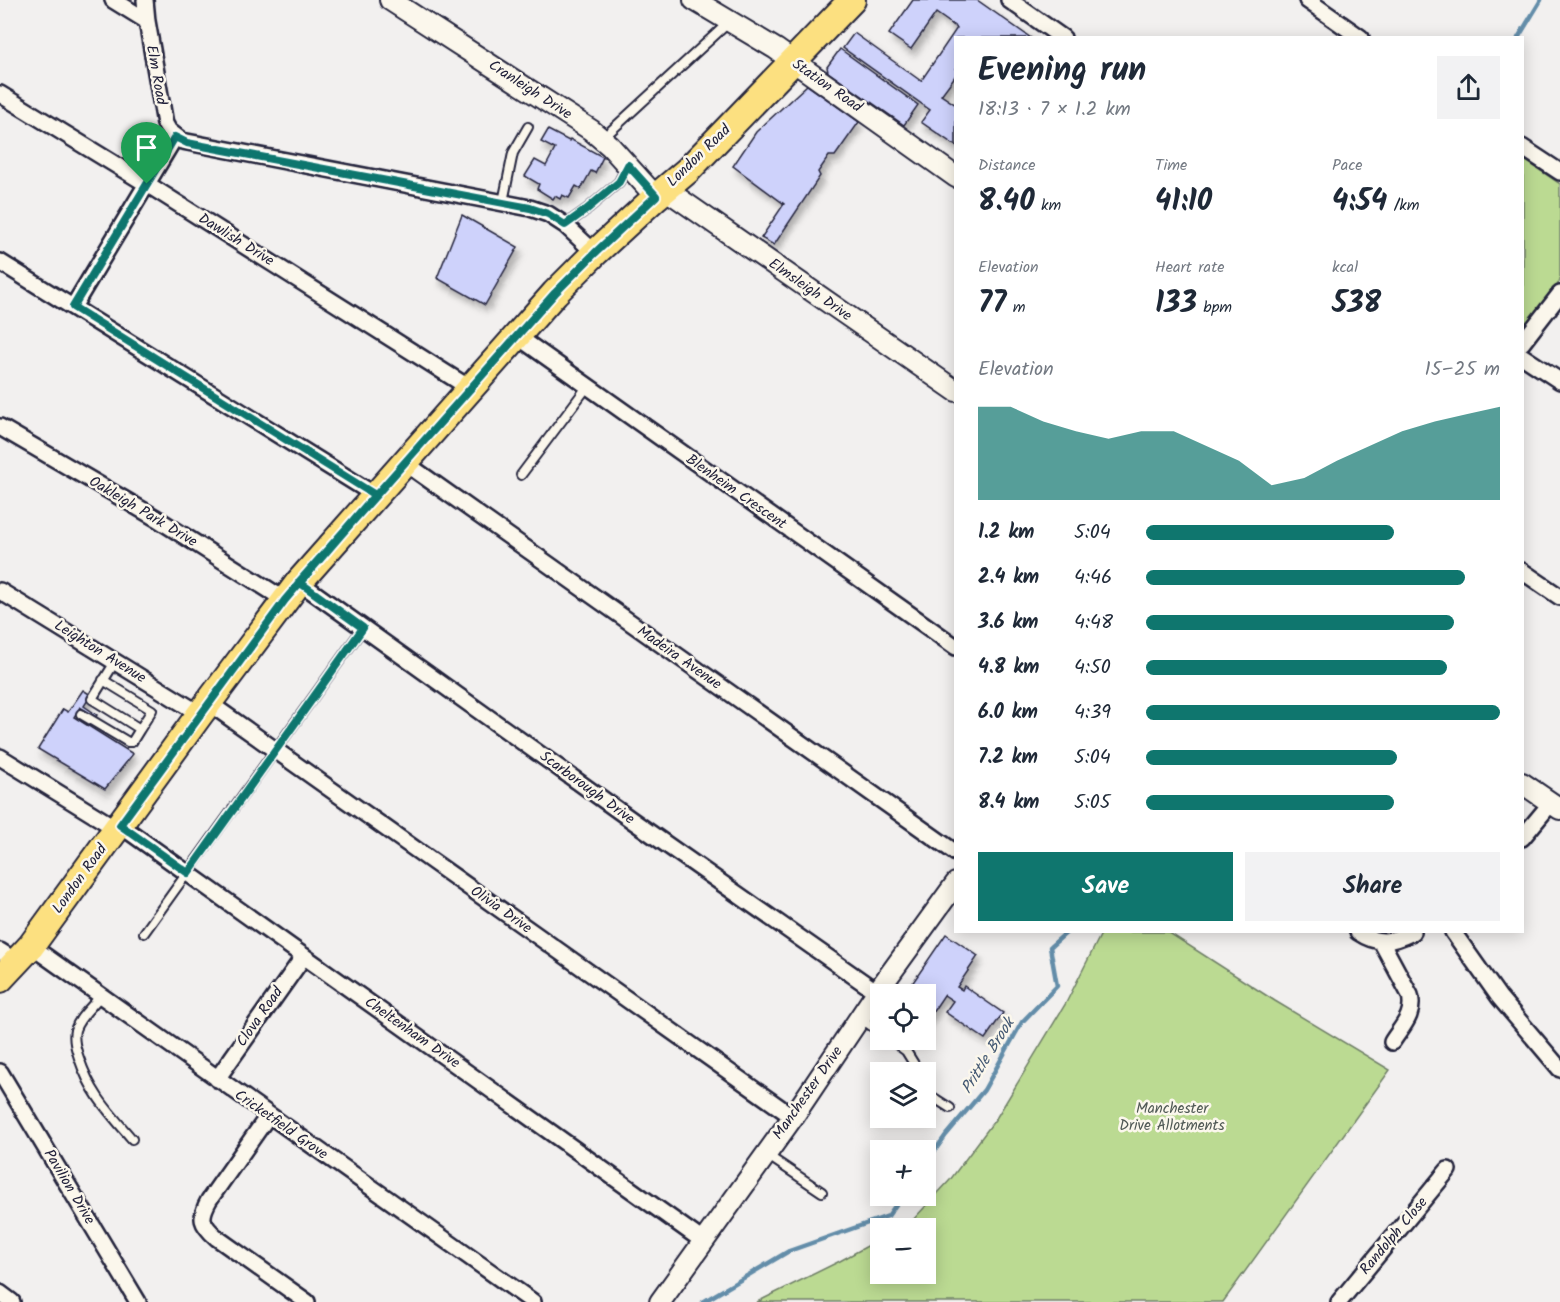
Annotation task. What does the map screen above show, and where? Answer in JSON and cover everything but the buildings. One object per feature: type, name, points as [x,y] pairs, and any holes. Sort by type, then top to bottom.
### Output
[{"type":"main road","name":"London Road","points":[[12,959],[119,827],[292,591],[375,495],[555,293],[595,253],[688,170],[852,0]]},
{"type":"street","points":[[113,0],[147,21]]},
{"type":"street","name":"Elm Road","points":[[146,0],[147,21],[165,124],[175,137]]},
{"type":"street","name":"Cranleigh Drive","points":[[390,0],[591,129],[660,193]]},
{"type":"street","name":"Station Road","points":[[694,0],[720,13],[776,50],[954,176]]},
{"type":"street","points":[[1009,0],[1060,36]]},
{"type":"street","points":[[1307,0],[1358,36]]},
{"type":"street","name":"Dawlish Drive","points":[[0,93],[471,389]]},
{"type":"street","points":[[73,307],[175,137],[187,143],[530,208],[548,214],[565,225],[595,253]]},
{"type":"street","points":[[1524,148],[1560,172]]},
{"type":"street","name":"Elmsleigh Drive","points":[[660,193],[954,390]]},
{"type":"street","points":[[0,262],[375,495]]},
{"type":"street","points":[[1524,340],[1560,294]]},
{"type":"street","name":"Blenheim Crescent","points":[[517,336],[954,646]]},
{"type":"street","points":[[1524,357],[1560,381]]},
{"type":"street","name":"Oakleigh Park Drive","points":[[0,427],[156,518],[292,591]]},
{"type":"street","name":"Madeira Avenue","points":[[404,462],[954,852]]},
{"type":"street","points":[[1524,572],[1560,597]]},
{"type":"street","name":"Leighton Avenue","points":[[0,591],[115,662],[205,708]]},
{"type":"street","name":"Scarborough Drive","points":[[292,591],[363,628],[870,987]]},
{"type":"street","name":"Olivia Drive","points":[[205,708],[276,750],[793,1117]]},
{"type":"street","name":"Cheltenham Drive","points":[[0,757],[119,827],[188,873],[703,1241]]},
{"type":"street","points":[[1524,784],[1555,806],[1524,836]]},
{"type":"street","name":"Manchester Drive","points":[[883,984],[954,886]]},
{"type":"street","points":[[1360,933],[1382,942],[1398,939],[1411,933]]},
{"type":"street","points":[[1454,933],[1499,997],[1560,1069]]},
{"type":"street","points":[[1382,942],[1410,994],[1412,1004],[1410,1014],[1392,1042]]},
{"type":"street","name":"Clova Road","points":[[217,1079],[304,956]]},
{"type":"street","name":"Cricketfield Grove","points":[[12,959],[100,996],[533,1302]]},
{"type":"street","name":"Manchester Drive","points":[[660,1302],[793,1117],[870,1003]]},
{"type":"street","name":"Pavilion Drive","points":[[0,1072],[138,1302]]},
{"type":"street","points":[[268,1116],[202,1211],[202,1220],[217,1238],[307,1302]]},
{"type":"street","name":"Randolph Close","points":[[1339,1302],[1448,1170]]},
{"type":"street","points":[[0,1293],[12,1302]]},
{"type":"lane","points":[[602,139],[720,13]]},
{"type":"lane","points":[[503,202],[513,153],[528,126]]},
{"type":"lane","points":[[565,225],[619,182],[628,165]]},
{"type":"lane","points":[[521,475],[587,387]]},
{"type":"lane","points":[[144,933],[363,628]]},
{"type":"lane","points":[[115,662],[92,699],[140,729]]},
{"type":"lane","points":[[81,714],[128,742],[132,742],[152,710],[104,680]]},
{"type":"lane","points":[[100,996],[79,1022],[74,1037],[76,1050],[88,1082],[98,1099],[132,1139]]},
{"type":"lane","points":[[860,1018],[870,1025]]},
{"type":"lane","points":[[936,1099],[950,1108]]},
{"type":"lane","points":[[765,1154],[822,1192]]},
{"type":"green space","points":[[1524,160],[1560,184],[1560,281],[1524,332]]},
{"type":"green space","name":"Manchester Drive Allotments","points":[[1101,933],[1170,933],[1275,1001],[1390,1070],[1223,1302],[757,1302],[870,1244],[870,1284],[936,1284],[936,1218],[915,1218],[926,1206],[936,1206],[936,1195],[997,1117],[1066,1003]]},
{"type":"waterway","name":"Prittle Brook","points":[[1519,36],[1541,0]]},
{"type":"waterway","name":"Prittle Brook","points":[[936,1149],[984,1090],[1022,1022],[1057,986],[1050,947],[1066,933]]},
{"type":"waterway","name":"Prittle Brook","points":[[703,1302],[789,1251],[888,1216],[895,1206]]},
{"type":"route","points":[[147,184],[73,307],[375,495],[299,582],[285,600],[120,825],[188,873],[363,628],[299,582],[555,293],[656,196],[628,165],[619,182],[565,225],[548,214],[530,208],[187,143],[175,137],[147,184]]}]
